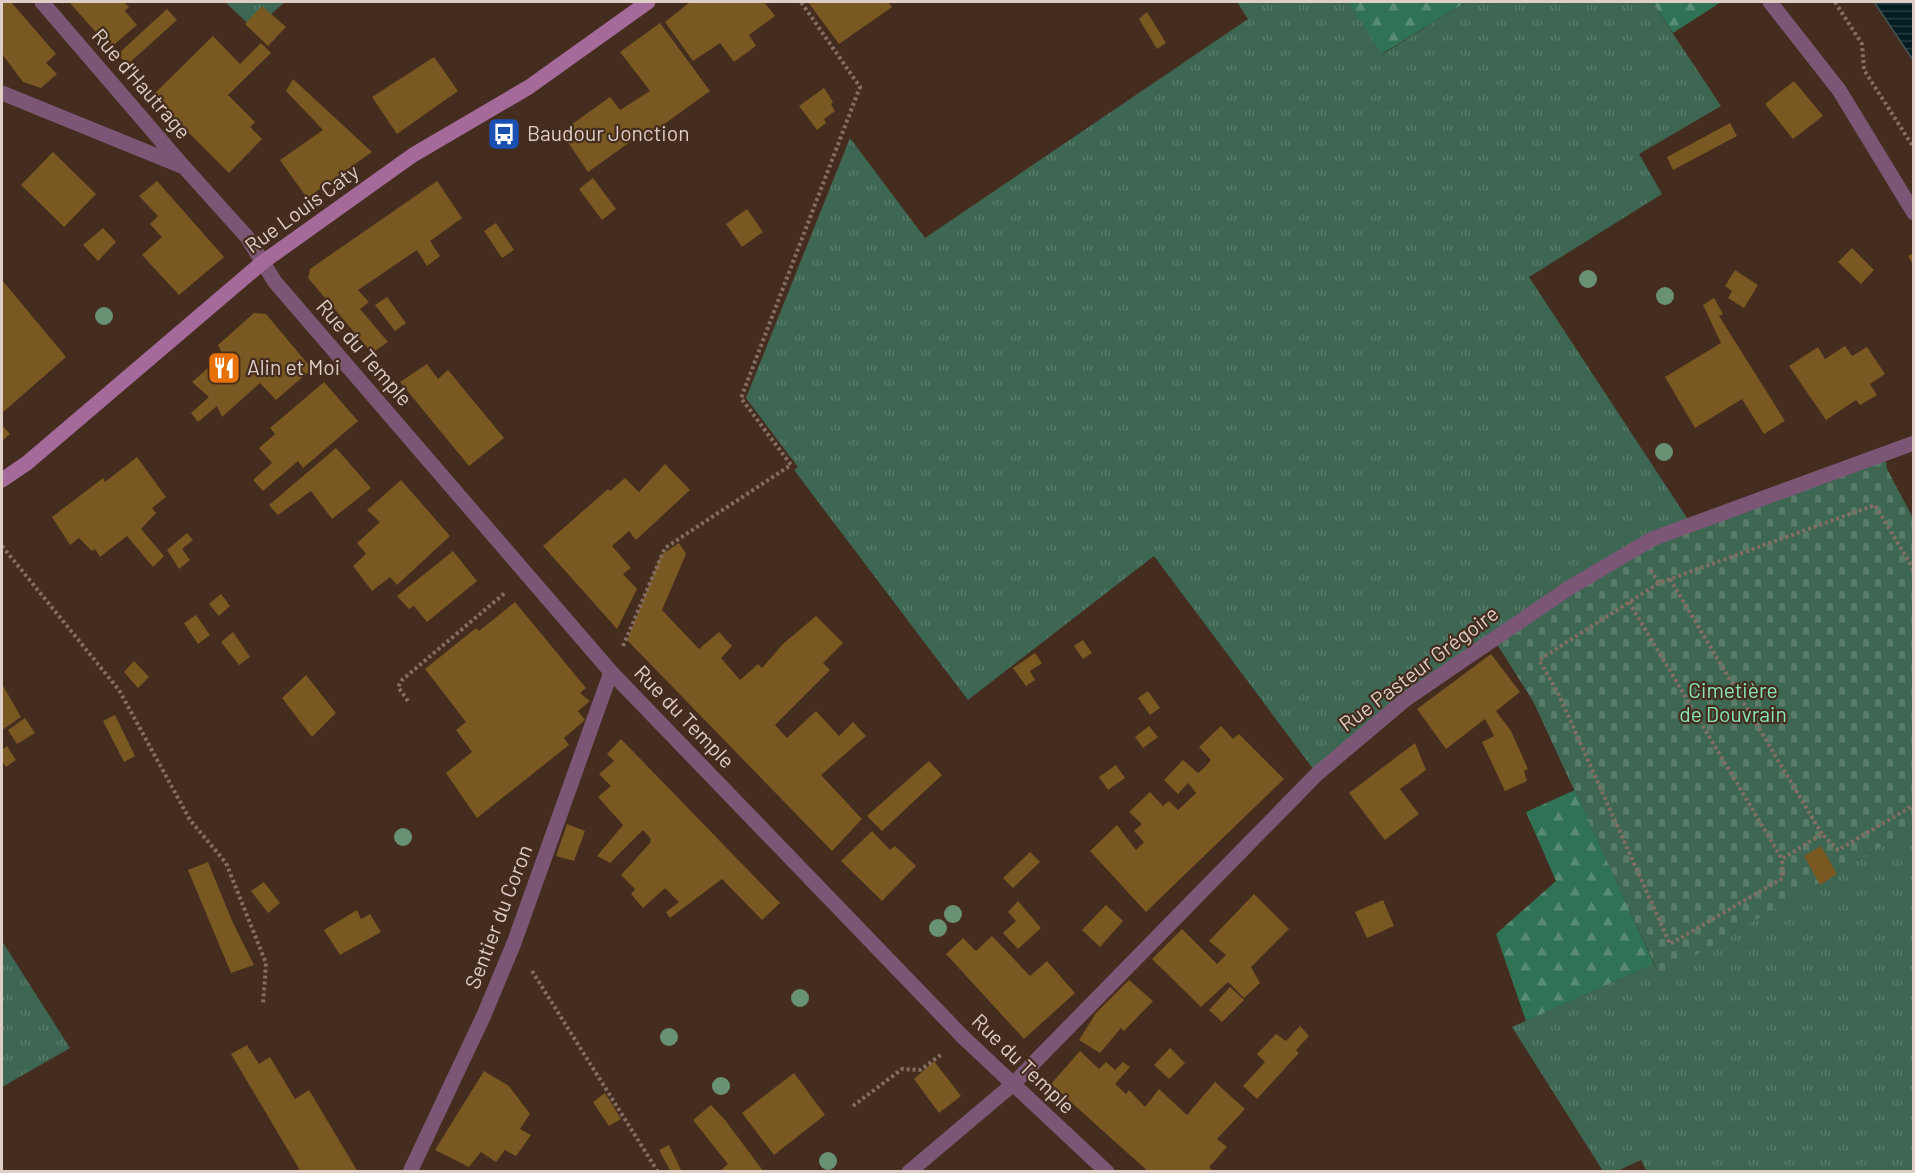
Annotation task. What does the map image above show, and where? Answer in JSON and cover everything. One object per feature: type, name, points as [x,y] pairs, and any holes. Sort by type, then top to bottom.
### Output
[{"type":"main road","name":"Rue Louis Caty","points":[[2,480],[27,463],[263,262],[413,155],[529,87],[648,2]]},
{"type":"street","name":"Rue d'Hautrage","points":[[42,2],[247,237],[263,262]]},
{"type":"street","points":[[1770,2],[1839,90],[1914,213]]},
{"type":"street","name":"Rue d'Hautrage","points":[[2,93],[184,167]]},
{"type":"street","name":"Rue du Temple","points":[[263,262],[275,282],[611,672],[964,1038],[1107,1172]]},
{"type":"street","name":"Rue Pasteur Grégoire","points":[[909,1172],[1012,1085],[1317,774],[1406,699],[1559,594],[1652,539],[1914,443]]},
{"type":"street","name":"Sentier du Coron","points":[[410,1172],[484,1015],[514,943],[611,672]]},
{"type":"path","points":[[611,672],[665,548],[791,465],[741,398],[860,87],[801,2]]},
{"type":"path","points":[[1835,2],[1862,44],[1864,70],[1914,148]]},
{"type":"path","points":[[1629,602],[1782,859],[1783,878],[1670,944],[1558,693],[1539,660],[1629,602],[1670,579],[1875,505],[1914,570]]},
{"type":"path","points":[[2,546],[118,690],[190,820],[226,863],[266,963],[263,1005]]},
{"type":"path","points":[[408,701],[399,687],[402,680],[527,574]]},
{"type":"path","points":[[1670,579],[1822,834],[1838,850],[1914,805]]},
{"type":"path","points":[[1782,859],[1822,834]]},
{"type":"path","points":[[514,943],[658,1172]]},
{"type":"path","points":[[853,1106],[902,1069],[920,1070],[964,1038]]},
{"type":"green space","points":[[225,2],[285,2],[254,29]]},
{"type":"green space","points":[[1237,2],[1348,2],[1383,54],[1466,2],[1652,2],[1721,106],[1639,154],[1662,194],[1529,277],[1691,524],[1493,638],[1317,774],[1154,556],[968,700],[794,470],[798,467],[746,398],[850,138],[925,238],[1248,19]]},
{"type":"green space","points":[[1348,2],[1466,2],[1382,54]]},
{"type":"green space","points":[[1652,2],[1721,2],[1673,33]]},
{"type":"green space","name":"Cimetière de Douvrain","points":[[1886,461],[1887,469],[1913,518],[1913,828],[1660,976],[1533,701],[1493,638],[1636,548]]},
{"type":"green space","points":[[1575,790],[1654,964],[1526,1021],[1496,934],[1556,881],[1526,812]]},
{"type":"green space","points":[[1913,828],[1913,1171],[1647,1172],[1641,1160],[1617,1171],[1603,1171],[1512,1027],[1654,964],[1660,975]]},
{"type":"green space","points":[[2,941],[70,1048],[2,1087]]},
{"type":"water","points":[[1874,2],[1913,2],[1913,60]]},
{"type":"building","points":[[2,2],[11,2],[56,54],[46,63],[57,74],[41,88],[23,82],[2,54]]},
{"type":"building","points":[[69,2],[124,2],[129,7],[125,11],[137,25],[110,48]]},
{"type":"building","points":[[690,2],[767,2],[765,3],[775,16],[749,35],[756,46],[734,62],[720,43],[693,61],[665,22]]},
{"type":"building","points":[[808,2],[888,2],[892,7],[839,44]]},
{"type":"building","points":[[262,6],[286,27],[268,46],[245,24]]},
{"type":"building","points":[[167,9],[177,20],[127,65],[118,54]]},
{"type":"building","points":[[1147,12],[1166,43],[1157,49],[1139,19]]},
{"type":"building","points":[[660,23],[710,91],[645,138],[637,137],[588,172],[561,132],[610,97],[620,110],[650,91],[620,52]]},
{"type":"building","points":[[213,36],[240,64],[261,43],[271,53],[228,95],[255,122],[250,127],[262,139],[229,173],[152,96]]},
{"type":"building","points":[[434,57],[458,91],[397,134],[372,97]]},
{"type":"building","points":[[293,79],[372,152],[307,198],[280,160],[323,130],[286,91]]},
{"type":"building","points":[[1794,81],[1823,116],[1793,139],[1765,104]]},
{"type":"building","points":[[824,88],[833,102],[831,104],[835,111],[824,119],[826,123],[817,130],[799,106]]},
{"type":"building","points":[[1730,123],[1737,136],[1673,170],[1667,157]]},
{"type":"building","points":[[53,152],[96,194],[64,227],[21,185]]},
{"type":"building","points":[[593,178],[616,209],[602,220],[579,189]]},
{"type":"building","points":[[157,181],[224,257],[179,295],[142,255],[162,237],[150,224],[158,216],[139,196]]},
{"type":"building","points":[[437,181],[462,218],[430,241],[440,256],[427,266],[417,250],[358,290],[369,302],[360,309],[388,342],[372,353],[308,278],[310,269]]},
{"type":"building","points":[[747,209],[763,232],[742,247],[726,224]]},
{"type":"building","points":[[496,223],[514,250],[502,258],[484,231]]},
{"type":"building","points":[[103,228],[116,242],[98,261],[83,245]]},
{"type":"building","points":[[1852,248],[1874,270],[1861,284],[1838,262]]},
{"type":"building","points":[[1914,253],[1914,266],[1908,256]]},
{"type":"building","points":[[1735,270],[1758,285],[1744,308],[1728,298],[1732,291],[1725,286]]},
{"type":"building","points":[[2,280],[66,357],[2,413]]},
{"type":"building","points":[[387,297],[406,323],[395,331],[375,305]]},
{"type":"building","points":[[1714,298],[1723,314],[1719,316],[1785,421],[1764,434],[1742,399],[1695,428],[1665,377],[1721,343],[1703,305]]},
{"type":"building","points":[[254,313],[266,314],[312,369],[276,400],[260,383],[222,417],[217,406],[198,422],[191,413],[209,397],[192,382],[223,355],[218,345]]},
{"type":"building","points":[[1845,346],[1852,356],[1867,347],[1885,374],[1870,384],[1877,395],[1860,405],[1856,400],[1826,420],[1789,366],[1818,347],[1825,359]]},
{"type":"building","points":[[427,364],[438,379],[448,370],[504,438],[469,466],[400,382]]},
{"type":"building","points":[[324,382],[358,421],[303,468],[298,461],[263,491],[253,480],[272,463],[259,448],[275,434],[270,428]]},
{"type":"building","points":[[2,425],[10,434],[2,441]]},
{"type":"building","points":[[336,448],[371,488],[332,519],[311,491],[278,515],[269,505]]},
{"type":"building","points":[[137,457],[166,497],[152,508],[156,513],[141,529],[164,556],[153,567],[127,536],[100,557],[95,549],[92,551],[79,538],[70,545],[52,517],[103,478],[105,482]]},
{"type":"building","points":[[665,464],[690,490],[636,540],[629,531],[612,546],[631,568],[623,574],[637,589],[617,629],[543,546],[608,489],[610,491],[625,478],[639,492]]},
{"type":"building","points":[[401,480],[450,536],[397,585],[390,577],[372,591],[353,566],[366,554],[357,543],[380,522],[367,510]]},
{"type":"building","points":[[187,533],[193,540],[182,549],[190,560],[179,569],[167,550]]},
{"type":"building","points":[[679,543],[686,554],[662,610],[699,649],[719,632],[732,646],[721,658],[740,680],[758,664],[762,668],[783,644],[816,616],[843,643],[823,663],[830,670],[775,725],[787,738],[816,711],[839,736],[853,722],[866,736],[821,775],[862,819],[832,851],[627,640],[661,555]]},
{"type":"building","points":[[453,551],[477,581],[427,622],[414,606],[409,609],[397,596]]},
{"type":"building","points":[[221,594],[230,606],[219,616],[209,604]]},
{"type":"building","points":[[515,602],[586,688],[580,693],[590,701],[578,711],[585,720],[564,738],[569,745],[477,818],[446,773],[472,752],[456,730],[466,722],[425,669],[476,628],[479,631]]},
{"type":"building","points":[[196,615],[210,635],[198,644],[184,623]]},
{"type":"building","points":[[233,632],[250,657],[239,665],[221,642]]},
{"type":"building","points":[[1083,640],[1092,653],[1083,659],[1074,646]]},
{"type":"building","points":[[1035,653],[1042,663],[1030,671],[1035,680],[1026,686],[1013,668]]},
{"type":"building","points":[[1491,654],[1520,692],[1496,711],[1511,731],[1528,769],[1524,771],[1527,781],[1505,791],[1482,742],[1494,736],[1485,719],[1446,749],[1417,709]]},
{"type":"building","points":[[134,661],[149,677],[138,688],[124,672]]},
{"type":"building","points":[[306,675],[336,713],[312,737],[282,698]]},
{"type":"building","points":[[2,684],[21,717],[2,730]]},
{"type":"building","points":[[1148,691],[1160,708],[1150,715],[1138,698]]},
{"type":"building","points":[[115,715],[135,756],[124,762],[103,721]]},
{"type":"building","points":[[25,718],[35,733],[17,744],[8,730]]},
{"type":"building","points":[[1149,726],[1158,737],[1143,748],[1135,737]]},
{"type":"building","points":[[1221,726],[1233,739],[1239,734],[1284,779],[1146,912],[1090,851],[1117,825],[1136,850],[1144,842],[1134,831],[1142,824],[1129,812],[1150,792],[1163,806],[1169,801],[1178,810],[1196,793],[1188,783],[1178,794],[1164,780],[1183,760],[1198,773],[1205,767],[1211,760],[1199,747]]},
{"type":"building","points":[[621,739],[780,903],[762,920],[722,879],[670,918],[666,912],[679,902],[665,888],[643,908],[631,894],[635,889],[621,875],[650,843],[651,839],[643,830],[610,863],[597,856],[623,825],[598,797],[611,786],[599,774],[614,761],[607,754]]},
{"type":"building","points":[[1415,743],[1426,770],[1400,789],[1419,814],[1385,840],[1349,793]]},
{"type":"building","points":[[7,746],[16,760],[6,767],[2,761],[2,750]]},
{"type":"building","points":[[929,761],[942,775],[882,831],[867,816]]},
{"type":"building","points":[[1116,765],[1125,778],[1108,790],[1099,777]]},
{"type":"building","points":[[567,824],[585,831],[574,861],[556,856]]},
{"type":"building","points":[[872,831],[890,850],[895,846],[916,866],[882,901],[841,861]]},
{"type":"building","points":[[1821,846],[1837,874],[1820,885],[1804,856]]},
{"type":"building","points":[[1030,852],[1040,862],[1013,888],[1003,878]]},
{"type":"building","points":[[208,862],[233,923],[254,965],[231,973],[188,870]]},
{"type":"building","points":[[264,882],[280,903],[268,913],[251,891]]},
{"type":"building","points":[[1254,894],[1289,929],[1251,967],[1260,983],[1244,998],[1228,982],[1201,1007],[1152,959],[1182,929],[1217,964],[1226,955],[1209,941]]},
{"type":"building","points":[[1383,900],[1394,926],[1367,938],[1355,912]]},
{"type":"building","points":[[1018,901],[1041,928],[1018,949],[1003,933],[1016,921],[1008,912]]},
{"type":"building","points":[[1106,905],[1123,921],[1100,947],[1082,930]]},
{"type":"building","points":[[357,910],[361,919],[370,914],[381,932],[340,955],[324,930]]},
{"type":"building","points":[[992,936],[1030,976],[1047,961],[1075,993],[1024,1039],[946,954],[963,938],[976,951]]},
{"type":"building","points":[[1129,980],[1153,1001],[1124,1031],[1121,1028],[1100,1053],[1079,1040],[1096,1013]]},
{"type":"building","points":[[1230,987],[1244,1000],[1222,1022],[1209,1010]]},
{"type":"building","points":[[1300,1026],[1309,1036],[1296,1050],[1299,1053],[1257,1099],[1243,1086],[1265,1062],[1257,1054],[1276,1034],[1286,1041]]},
{"type":"building","points":[[247,1045],[259,1064],[270,1057],[295,1099],[309,1090],[358,1172],[301,1172],[231,1054]]},
{"type":"building","points":[[1170,1048],[1185,1063],[1169,1079],[1154,1065]]},
{"type":"building","points":[[1080,1051],[1099,1069],[1106,1062],[1115,1070],[1123,1062],[1130,1067],[1115,1084],[1126,1094],[1129,1090],[1145,1107],[1159,1089],[1187,1115],[1215,1082],[1245,1109],[1217,1139],[1227,1147],[1209,1167],[1214,1172],[1149,1172],[1113,1140],[1051,1084]]},
{"type":"building","points":[[934,1061],[961,1096],[939,1113],[914,1079]]},
{"type":"building","points":[[484,1071],[509,1086],[530,1114],[520,1129],[531,1135],[516,1156],[505,1150],[496,1162],[481,1152],[469,1167],[435,1150]]},
{"type":"building","points":[[794,1073],[825,1115],[774,1155],[742,1113]]},
{"type":"building","points":[[605,1093],[621,1119],[609,1126],[593,1102]]},
{"type":"building","points":[[711,1105],[764,1172],[719,1172],[728,1164],[693,1120]]},
{"type":"building","points":[[669,1145],[682,1172],[671,1172],[659,1150]]},
{"type":"place","name":"Baudour Jonction","points":[[504,134]]},
{"type":"place","name":"Alin et Moi","points":[[224,368]]}]
